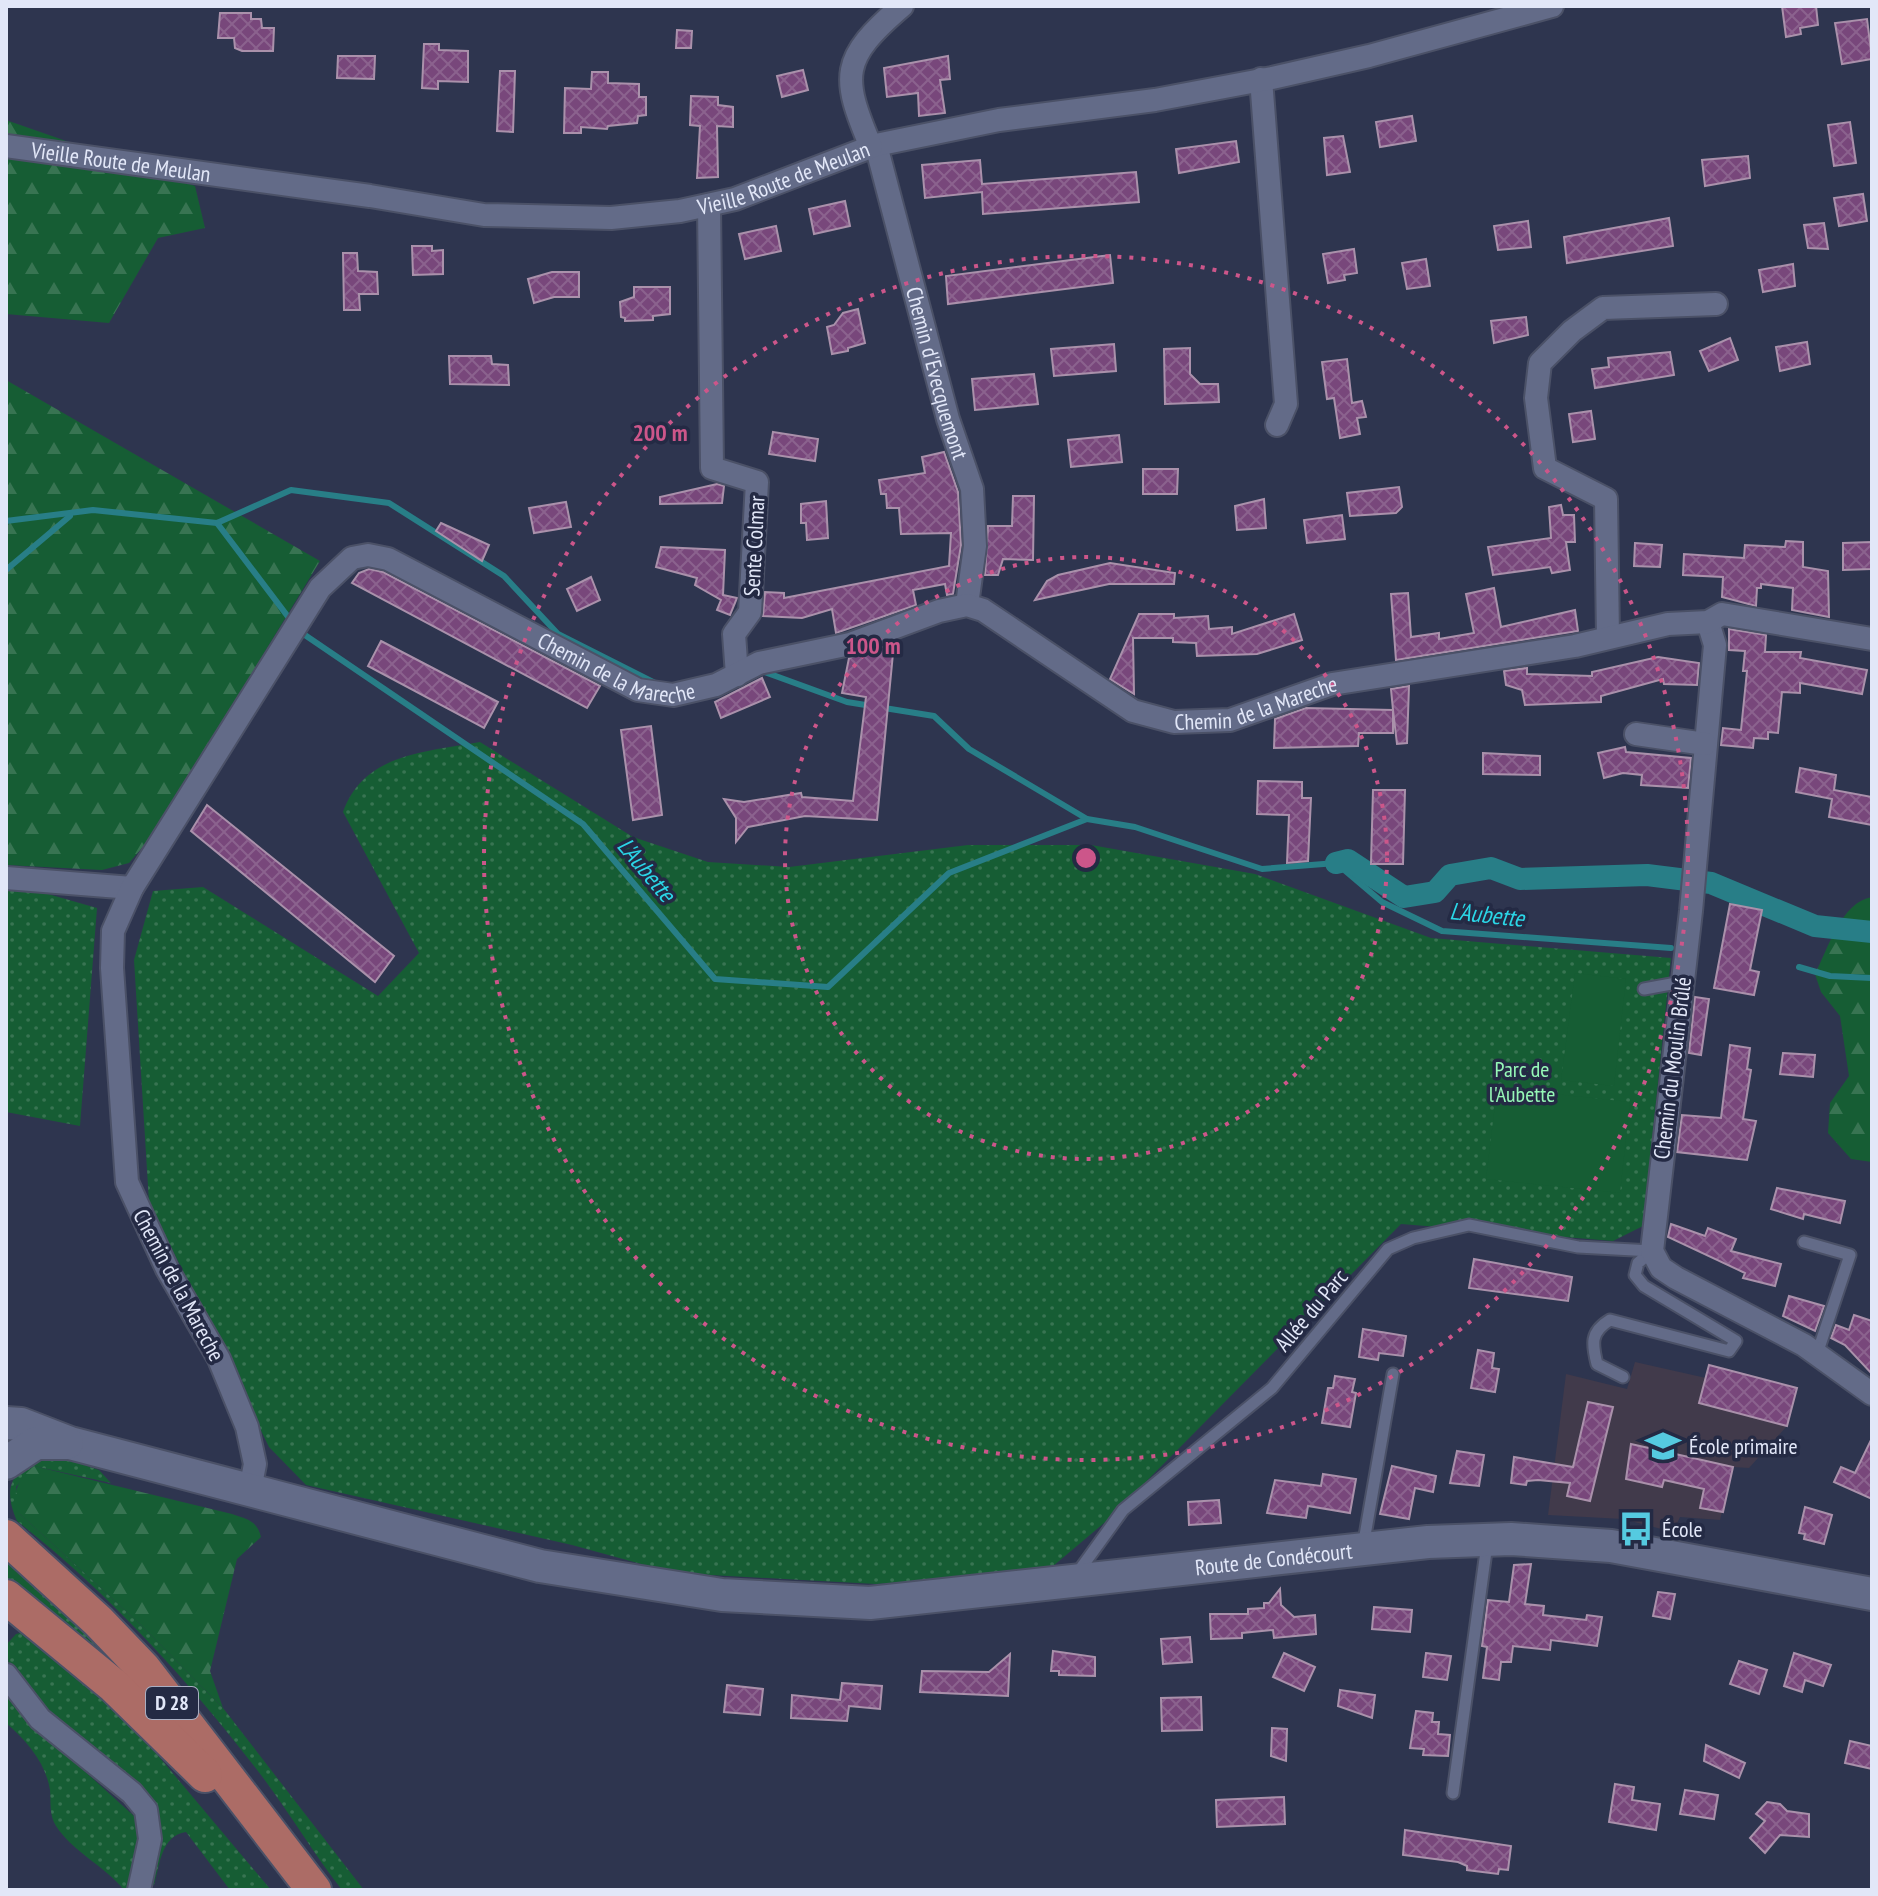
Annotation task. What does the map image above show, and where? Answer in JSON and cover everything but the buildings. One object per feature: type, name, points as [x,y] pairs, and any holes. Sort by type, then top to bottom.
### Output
[{"type":"main road","name":"D 28","points":[[6,1537],[98,1621],[144,1669],[314,1890]]},
{"type":"main road","name":"D 28","points":[[6,1597],[163,1731],[305,1890]]},
{"type":"street","name":"Chemin d'Evecquemont","points":[[902,6],[864,43],[852,66],[849,91],[873,146],[948,419],[972,489],[975,546],[967,605]]},
{"type":"street","name":"Vieille Route de Meulan","points":[[6,146],[484,215],[611,218],[735,199],[873,146],[999,120],[1155,100],[1261,79],[1369,56],[1552,6]]},
{"type":"street","points":[[1261,79],[1286,404],[1277,425]]},
{"type":"street","name":"Sente Colmar","points":[[709,205],[712,468],[757,482],[750,612],[734,634],[737,675]]},
{"type":"street","points":[[1608,637],[1606,499],[1545,468],[1536,398],[1540,363],[1572,331],[1603,308],[1716,304]]},
{"type":"street","name":"Chemin de la Mareche","points":[[250,1490],[255,1464],[247,1427],[219,1359],[167,1269],[127,1182],[112,968],[113,931],[132,888],[320,588],[352,558],[368,555],[388,559],[638,690],[673,695],[716,685],[759,663],[850,644],[939,611],[967,605],[983,610],[1133,711],[1174,722],[1230,720],[1332,684],[1575,646],[1668,624],[1708,622],[1722,614],[1872,639]]},
{"type":"street","name":"Chemin du Moulin Brûlé","points":[[1652,1251],[1715,645],[1708,622]]},
{"type":"street","points":[[1636,734],[1705,744]]},
{"type":"street","points":[[6,878],[132,888]]},
{"type":"street","points":[[1652,1251],[1661,1268],[1676,1278],[1817,1354],[1872,1394]]},
{"type":"street","points":[[6,1423],[21,1424],[70,1443]]},
{"type":"street","points":[[9,1463],[36,1443],[70,1443]]},
{"type":"street","name":"Route de Condécourt","points":[[70,1443],[540,1566],[674,1590],[870,1603],[1362,1549],[1487,1540],[1611,1546],[1872,1594]]},
{"type":"street","points":[[6,1520],[99,1607],[179,1694],[264,1809],[314,1890]]},
{"type":"street","points":[[6,1675],[40,1719],[132,1793],[146,1810],[150,1839],[139,1890]]},
{"type":"lane","points":[[1644,989],[1682,982]]},
{"type":"lane","name":"Allée du Parc","points":[[1071,1582],[1123,1510],[1272,1388],[1388,1249],[1413,1238],[1469,1225],[1578,1247],[1652,1251]]},
{"type":"lane","points":[[1804,1242],[1850,1255],[1817,1354]]},
{"type":"lane","points":[[1623,1377],[1597,1364],[1592,1343],[1597,1328],[1610,1320],[1729,1351],[1736,1341],[1644,1286],[1635,1275],[1638,1263],[1652,1251]]},
{"type":"lane","points":[[1362,1549],[1393,1374]]},
{"type":"lane","points":[[1453,1793],[1487,1540]]},
{"type":"shaded area","name":"École primaire","points":[[1635,1362],[1706,1378],[1699,1403],[1787,1426],[1749,1468],[1733,1467],[1720,1520],[1680,1517],[1673,1532],[1623,1519],[1548,1515],[1566,1374],[1627,1389]]},
{"type":"green space","points":[[6,120],[195,186],[205,228],[158,238],[109,323],[6,314]]},
{"type":"green space","points":[[6,380],[320,561],[154,834],[129,863],[102,870],[6,865]]},
{"type":"green space","name":"Parc de l'Aubette","points":[[480,742],[633,837],[708,862],[789,867],[968,845],[1091,845],[1255,874],[1431,938],[1671,958],[1643,1226],[1613,1241],[1401,1224],[1110,1518],[1052,1567],[1021,1574],[876,1584],[674,1573],[572,1545],[306,1485],[269,1447],[149,1202],[134,960],[153,891],[203,887],[378,996],[419,953],[343,812],[353,792],[381,767],[418,753]]},
{"type":"green space","points":[[6,882],[97,908],[80,1126],[6,1112]]},
{"type":"green space","points":[[1872,897],[1872,1162],[1851,1159],[1828,1133],[1830,1103],[1849,1076],[1840,1016],[1821,992],[1815,974],[1844,917],[1861,901]]},
{"type":"green space","points":[[1575,973],[1626,979],[1614,1086],[1561,1080]]},
{"type":"green space","points":[[1497,1088],[1630,1102],[1620,1193],[1486,1179]]},
{"type":"green space","points":[[48,1453],[99,1470],[111,1483],[34,1466],[16,1487],[20,1514],[139,1623],[223,1708],[364,1890],[342,1890],[261,1775],[177,1673],[84,1578],[17,1521],[10,1496],[14,1479],[27,1465]]},
{"type":"green space","points":[[34,1466],[232,1514],[257,1527],[261,1537],[237,1559],[210,1671],[223,1708],[139,1623],[20,1514],[16,1500],[17,1487]]},
{"type":"green space","points":[[6,1546],[176,1719],[6,1588]]},
{"type":"green space","points":[[28,1631],[59,1653],[155,1752],[271,1890],[230,1890],[186,1832],[166,1845],[154,1885],[148,1885],[157,1839],[9,1669],[7,1644],[16,1634]]},
{"type":"green space","points":[[6,1691],[37,1728],[134,1816],[141,1833],[132,1890],[124,1890],[63,1836],[56,1826],[51,1813],[48,1780],[40,1761],[6,1723]]},
{"type":"waterway","name":"L'Aubette","points":[[6,521],[93,510],[217,523],[291,490],[389,503],[504,576],[558,634],[655,683]]},
{"type":"waterway","name":"L'Aubette","points":[[6,570],[70,516]]},
{"type":"waterway","name":"L'Aubette","points":[[217,523],[292,622]]},
{"type":"waterway","name":"L'Aubette","points":[[299,631],[583,824],[715,979],[828,987],[949,873],[1087,819]]},
{"type":"waterway","name":"L'Aubette","points":[[762,671],[847,702],[934,716],[969,749],[1087,819],[1135,827],[1262,869],[1336,863],[1382,902],[1442,931],[1671,948]]},
{"type":"waterway","points":[[1336,863],[1348,860],[1404,897],[1435,892],[1450,875],[1491,868],[1520,879],[1647,875],[1711,883],[1815,926],[1872,932]]},
{"type":"waterway","name":"L'Aubette","points":[[1799,967],[1830,976],[1872,978]]},
{"type":"place","name":"École primaire","points":[[1663,1446]]},
{"type":"place","name":"École","points":[[1636,1529]]}]
